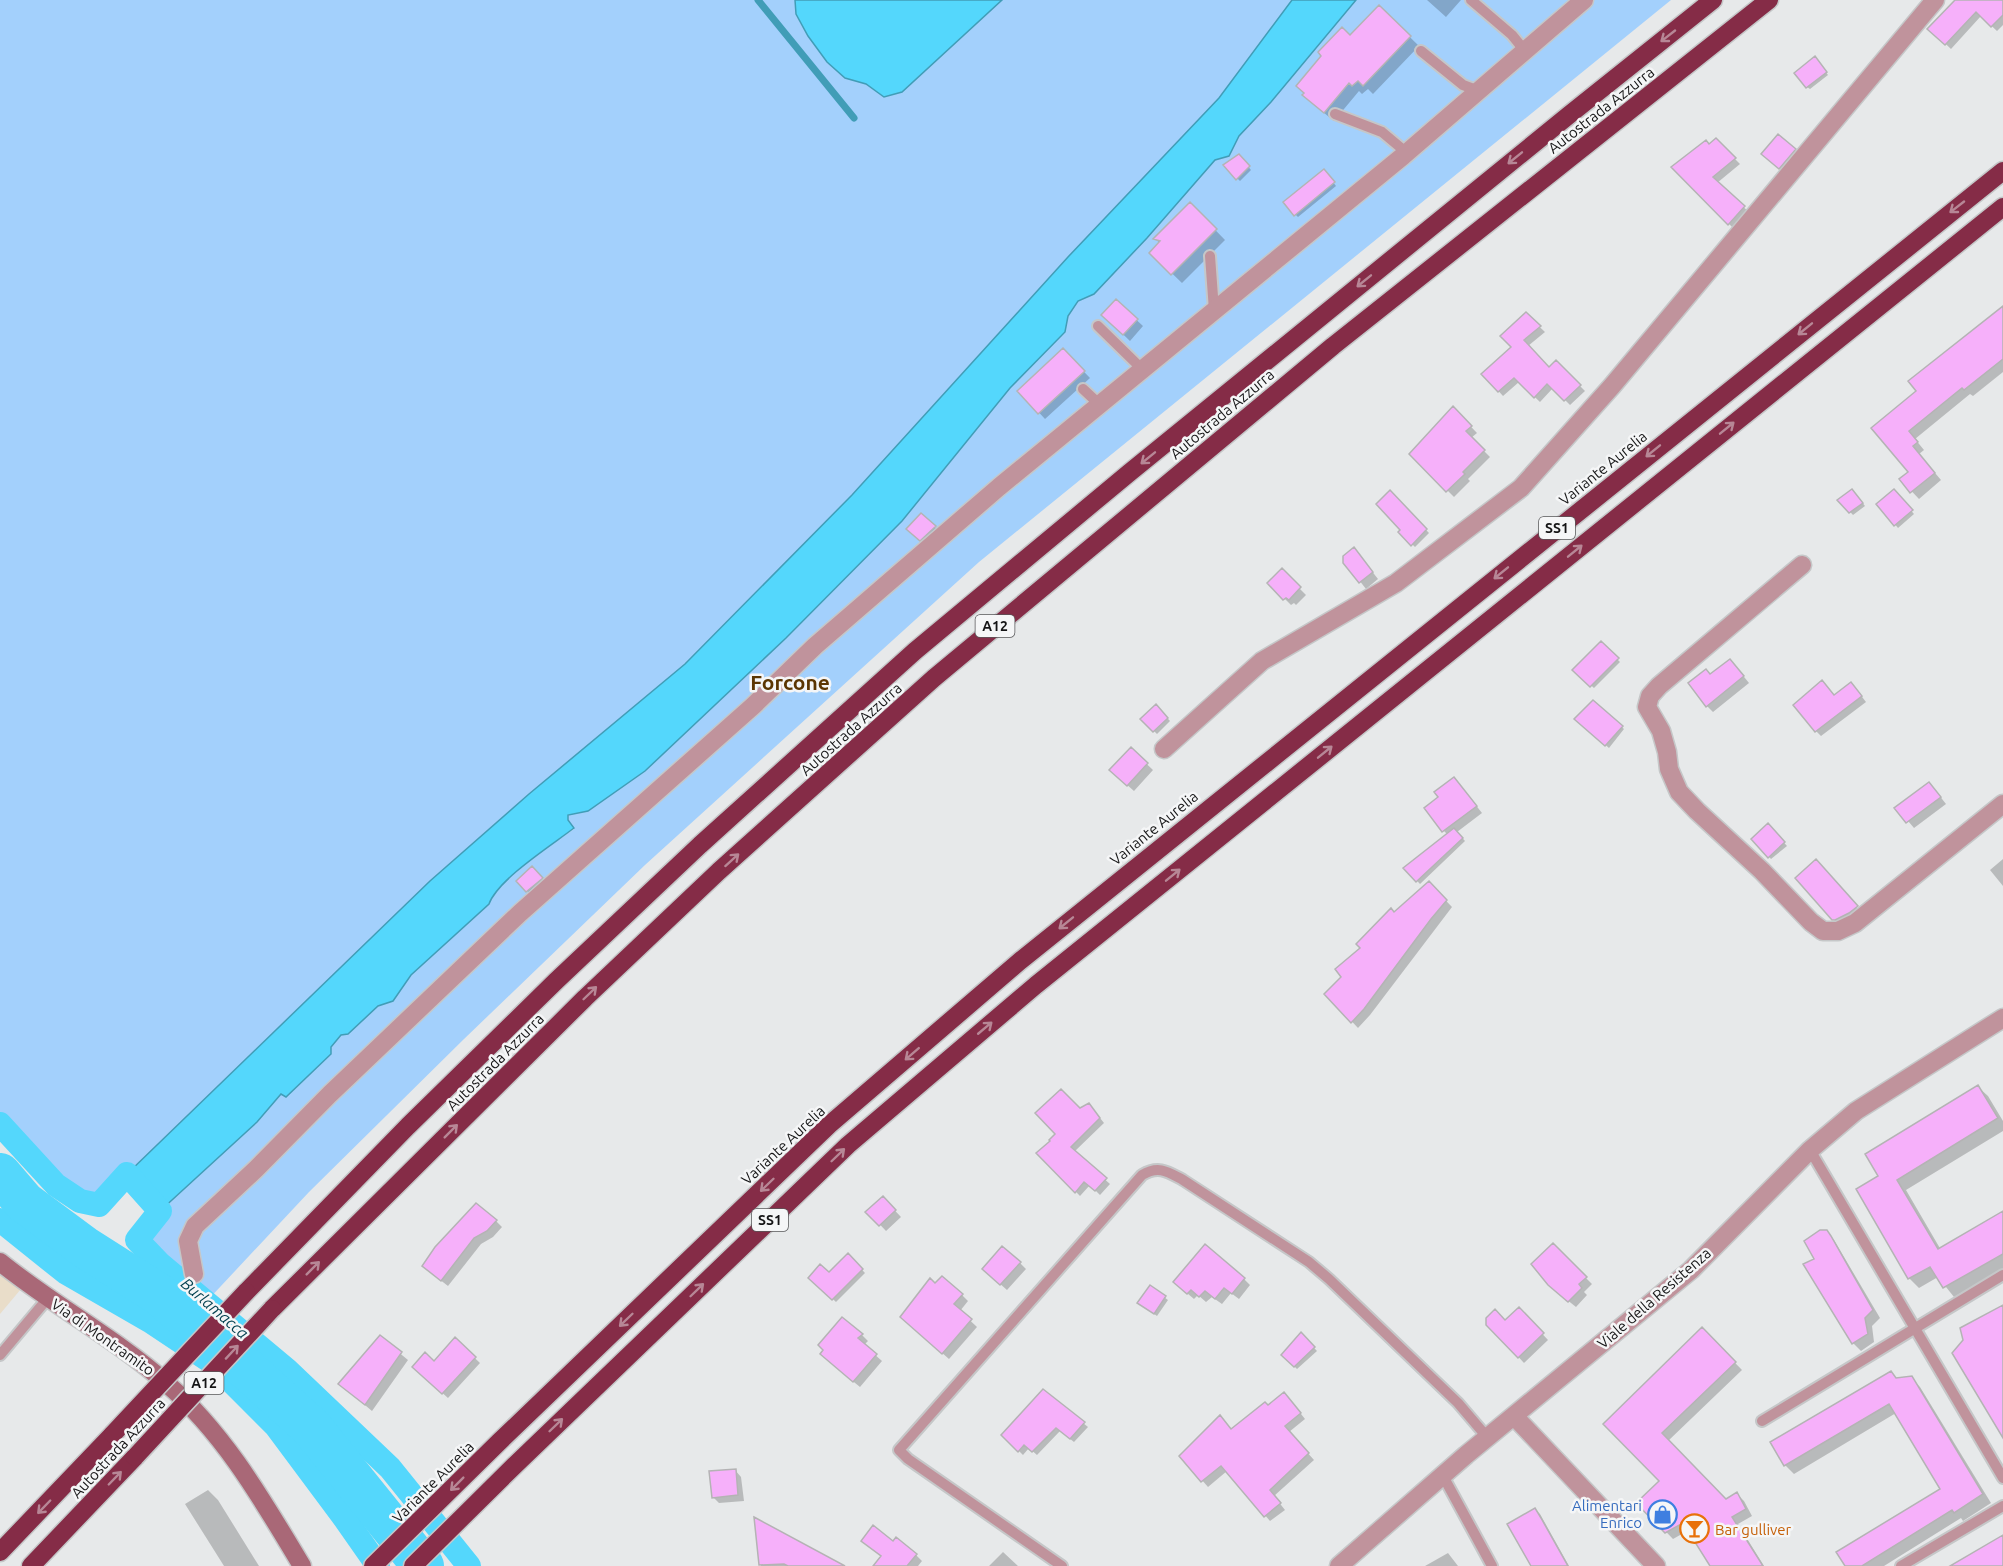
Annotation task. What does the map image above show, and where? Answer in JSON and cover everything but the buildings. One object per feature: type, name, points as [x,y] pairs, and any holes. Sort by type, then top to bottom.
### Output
[{"type":"highway","name":"Autostrada Azzurra","points":[[0,1552],[246,1292],[408,1126],[556,981],[700,845],[915,651],[1166,443],[1713,0]]},
{"type":"highway","name":"Autostrada Azzurra","points":[[31,1566],[272,1310],[602,982],[719,871],[934,678],[1333,346],[1768,0]]},
{"type":"highway","name":"Variante Aurelia","points":[[374,1566],[829,1125],[1020,961],[2003,171]]},
{"type":"highway","name":"SS1","points":[[413,1566],[848,1145],[1036,985],[2003,207]]},
{"type":"main road","name":"Via di Montramito","points":[[0,1262],[155,1373],[196,1413],[241,1468],[302,1566]]},
{"type":"street","points":[[194,1274],[188,1241],[195,1226],[520,913],[753,706],[814,646],[999,487],[1407,153],[1584,0]]},
{"type":"street","points":[[1164,749],[1262,661],[1396,584],[1521,488],[1612,386],[1935,0]]},
{"type":"street","points":[[1802,565],[1650,696],[1647,707],[1660,731],[1667,752],[1669,769],[1679,792],[1762,871],[1811,922],[1823,931],[1838,931],[1855,923],[2003,804]]},
{"type":"street","name":"Viale della Resistenza","points":[[1339,1566],[1487,1437],[1691,1270],[1810,1150],[1856,1110],[2003,1017]]},
{"type":"street","points":[[1514,1416],[1656,1566]]},
{"type":"lane","points":[[1471,0],[1512,35],[1525,51]]},
{"type":"lane","points":[[1421,51],[1463,85],[1479,91]]},
{"type":"lane","points":[[1335,114],[1382,132],[1407,153]]},
{"type":"lane","points":[[1209,256],[1214,310]]},
{"type":"lane","points":[[1098,326],[1142,369]]},
{"type":"lane","points":[[1083,389],[1099,404]]},
{"type":"lane","points":[[1810,1150],[2003,1478]]},
{"type":"lane","points":[[1062,1566],[898,1450],[1142,1175],[1150,1170],[1165,1170],[1183,1180],[1309,1262],[1458,1403],[1487,1437]]},
{"type":"lane","points":[[1762,1420],[2003,1275]]},
{"type":"lane","points":[[0,1355],[48,1298]]},
{"type":"lane","points":[[1443,1476],[1492,1566]]},
{"type":"lane","points":[[1901,1566],[2003,1506]]},
{"type":"shaded area","points":[[0,0],[795,0],[796,15],[808,36],[845,78],[866,84],[884,97],[902,92],[1002,0],[1292,0],[1219,98],[1068,257],[852,495],[685,664],[529,794],[430,881],[127,1174],[99,1205],[80,1201],[56,1185],[0,1124]]},
{"type":"shaded area","points":[[795,0],[1002,0],[902,92],[884,97],[866,84],[845,78],[827,62],[808,36],[796,14]]},
{"type":"shaded area","points":[[1292,0],[1356,0],[1271,102],[1239,136],[1229,156],[1215,160],[1147,238],[1094,294],[1078,301],[1068,316],[1065,332],[1010,388],[902,521],[786,638],[645,771],[588,811],[568,815],[568,820],[574,828],[514,873],[494,894],[489,904],[411,975],[393,1001],[378,1006],[348,1034],[341,1035],[331,1047],[331,1054],[286,1097],[281,1094],[257,1122],[160,1211],[127,1174],[430,881],[529,794],[685,664],[852,495],[1068,257],[1219,98]]},
{"type":"shaded area","points":[[1356,0],[1671,0],[979,562],[645,865],[309,1192],[206,1302],[160,1265],[137,1240],[160,1211],[257,1122],[281,1093],[286,1097],[331,1054],[331,1047],[341,1035],[348,1034],[378,1006],[393,1000],[411,975],[489,904],[503,884],[539,853],[574,829],[567,815],[588,811],[645,771],[786,638],[902,521],[1010,388],[1065,332],[1068,316],[1078,300],[1094,294],[1215,160],[1229,156],[1239,136],[1271,102]]},
{"type":"shaded area","points":[[0,1262],[26,1283],[0,1314]]},
{"type":"waterway","points":[[758,0],[854,118]]},
{"type":"waterway","name":"Burlamacca","points":[[0,1124],[56,1185],[80,1201],[99,1205],[127,1174],[160,1211],[137,1240],[160,1264],[287,1370],[390,1468],[469,1566]]},
{"type":"waterway","name":"Burlamacca","points":[[0,1174],[24,1202],[86,1248],[160,1295],[311,1427],[423,1566]]},
{"type":"waterway","name":"Burlamacca","points":[[0,1220],[65,1272],[150,1321],[213,1363],[276,1426],[378,1566]]},
{"type":"place","name":"Alimentari Enrico","points":[[1663,1514]]},
{"type":"place","name":"Bar gulliver","points":[[1694,1529]]},
{"type":"district","name":"Forcone","points":[[790,682]]}]
